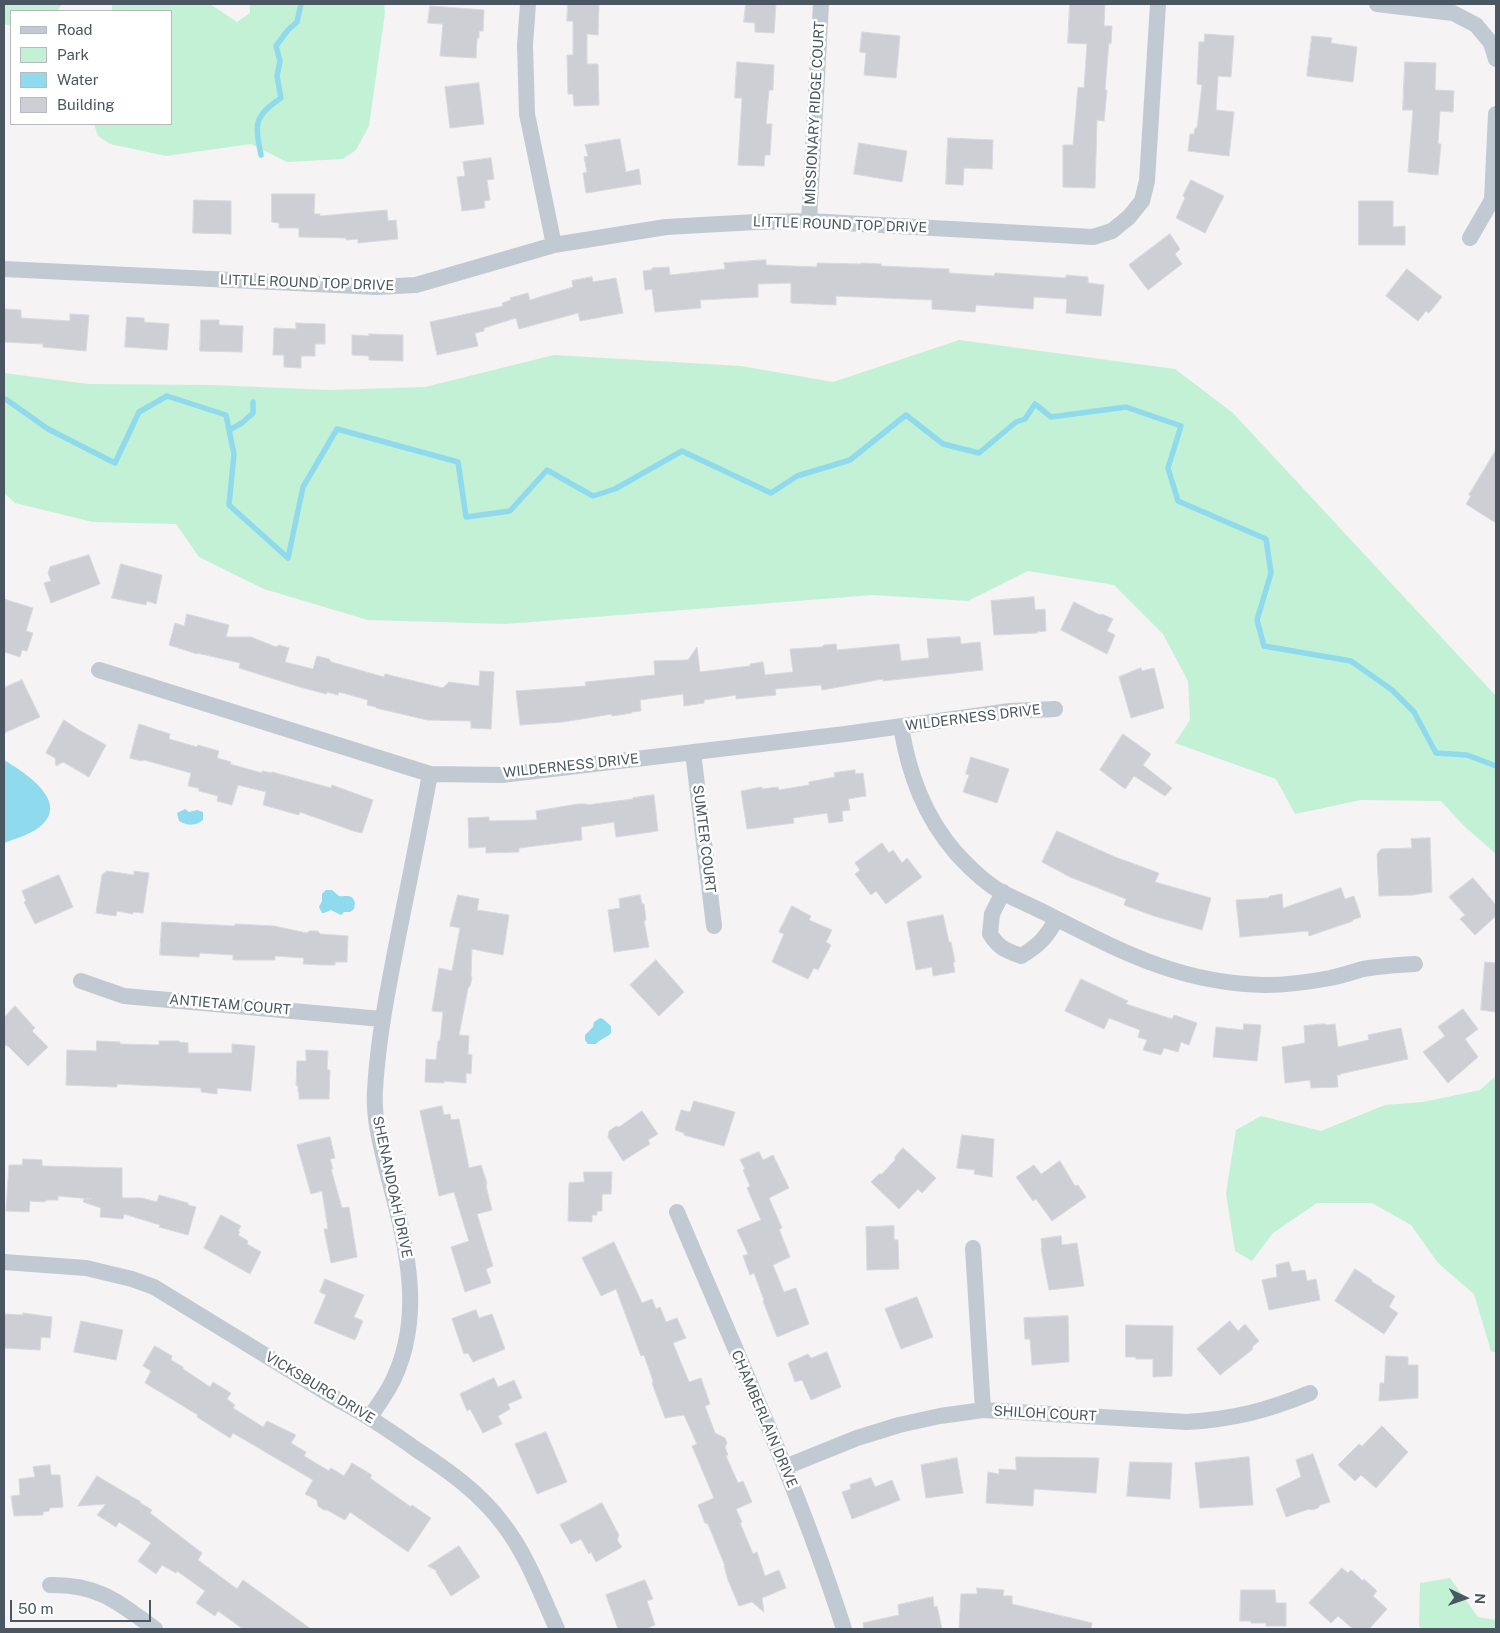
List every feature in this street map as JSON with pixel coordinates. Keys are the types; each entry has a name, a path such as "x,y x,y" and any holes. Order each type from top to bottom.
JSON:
{"street":[{"path":"528,4 525,45 527,114 554,245"},
{"name":"MISSIONARY RIDGE COURT","path":"809,221 821,4"},
{"name":"LITTLE ROUND TOP DRIVE","path":"4,269 377,288 416,285 554,245 666,227 809,221 1092,236 1112,231 1129,217 1142,201 1147,181 1158,4"},
{"path":"1377,4 1454,13 1476,26 1491,43 1496,59"},
{"path":"1470,238 1492,200 1496,114"},
{"name":"WILDERNESS DRIVE","path":"99,670 430,774 502,774 901,727 1010,711 1055,710"},
{"path":"901,727 914,781 925,807 939,831 956,853 976,873 1003,892 1142,960 1203,979 1267,985 1331,978 1388,965 1415,964"},
{"name":"SUMTER COURT","path":"693,752 714,926"},
{"name":"SHENANDOAH DRIVE","path":"370,1417 389,1388 398,1366 409,1321 411,1297 407,1251 380,1144 376,1118 375,1091 382,1018 430,774"},
{"path":"1003,892 992,914 990,934 1004,950 1021,956 1035,948 1048,935 1057,919"},
{"name":"ANTIETAM COURT","path":"81,981 124,996 382,1018"},
{"name":"CHAMBERLAIN DRIVE","path":"677,1212 785,1467 844,1629"},
{"path":"973,1248 983,1410"},
{"name":"VICKSBURG DRIVE","path":"4,1262 86,1268 126,1277 154,1288 340,1401 370,1417 447,1470 487,1504 504,1524 518,1546 557,1629"},
{"name":"SHILOH COURT","path":"785,1467 858,1438 898,1425 940,1416 983,1410 1187,1422 1219,1420 1250,1414 1281,1405 1310,1393"},
{"path":"50,1586 84,1587 101,1592 155,1629"}],"green space":[{"path":"4,4 62,4 58,10 10,10 10,26 4,24"},
{"path":"112,4 210,4 237,22 250,13 250,4 384,4 385,13 369,126 356,150 343,159 287,162 251,144 166,156 110,144 98,136 94,125 172,125 172,10 112,10"},
{"path":"959,340 1175,369 1233,413 1496,696 1496,854 1463,825 1441,801 1361,800 1295,814 1276,779 1175,743 1190,720 1188,681 1163,634 1114,585 1028,571 968,601 873,595 506,624 368,620 264,589 199,557 176,524 93,522 15,503 4,493 4,373 89,384 211,385 329,390 425,387 554,355 741,366 833,382"},
{"path":"1496,1076 1496,1353 1491,1351 1474,1294 1438,1263 1411,1225 1372,1203 1317,1203 1273,1233 1252,1261 1235,1251 1226,1193 1236,1130 1261,1116 1321,1131 1385,1105 1423,1102 1480,1090"},
{"path":"1450,1578 1478,1617 1496,1620 1496,1629 1422,1629 1419,1626 1420,1583"}],"water":[{"path":"4,760 31,778 40,787 50,805 49,815 43,824 25,835 4,843"},
{"path":"185,809 189,812 197,810 203,812 203,820 191,825 179,821 177,813"},
{"path":"326,890 332,890 339,896 352,898 355,903 354,909 341,915 331,910 322,913 319,907 322,901 322,894"},
{"path":"600,1018 611,1026 611,1033 596,1044 588,1044 585,1040 585,1035 593,1027 594,1022"}],"building":[{"path":"568,4 599,4 598,35 587,34 587,64 598,64 599,105 574,106 573,94 568,94 567,55 573,55 573,21 567,21"},
{"path":"746,4 776,4 774,33 755,32 755,23 744,22"},
{"path":"1070,4 1105,4 1104,26 1112,26 1111,44 1109,43 1108,53 1104,121 1097,120 1095,188 1063,187 1063,145 1073,145 1078,87 1084,88 1087,44 1068,43"},
{"path":"430,6 484,10 483,31 479,31 479,38 477,38 476,58 440,56 443,24 428,23"},
{"path":"862,32 900,36 896,78 864,75 866,53 860,52"},
{"path":"1205,34 1234,36 1231,77 1218,76 1216,110 1234,112 1229,156 1188,151 1190,134 1194,134 1195,128 1197,128 1202,85 1197,84 1199,42 1204,42"},
{"path":"1312,36 1332,38 1331,43 1357,47 1353,82 1307,76"},
{"path":"737,62 774,65 773,90 769,90 766,124 772,124 770,155 765,155 764,166 738,165 742,98 735,98"},
{"path":"1405,62 1436,63 1435,90 1454,91 1453,112 1440,111 1438,144 1441,144 1438,175 1408,172 1413,110 1403,110"},
{"path":"479,83 484,124 450,128 445,87"},
{"path":"948,138 993,140 992,169 964,168 963,185 946,184"},
{"path":"620,139 626,172 639,169 641,184 586,193 583,173 587,172 584,157 588,156 585,145"},
{"path":"859,143 907,151 902,182 854,174"},
{"path":"491,158 494,179 487,180 490,200 484,201 485,208 462,211 457,177 465,176 463,162"},
{"path":"1191,180 1224,196 1205,233 1176,218 1185,198 1183,196"},
{"path":"272,194 315,194 314,214 320,214 320,216 387,210 388,221 396,220 398,239 358,243 358,239 299,237 299,228 279,228 279,223 272,222"},
{"path":"194,200 231,201 231,234 193,233"},
{"path":"1359,201 1393,201 1393,227 1405,226 1405,245 1359,245"},
{"path":"1170,234 1180,249 1175,254 1182,264 1148,290 1129,265"},
{"path":"766,260 766,265 817,267 817,263 861,263 881,264 881,266 949,269 949,273 994,276 995,273 1066,278 1066,275 1088,277 1088,283 1104,285 1101,316 1066,313 1067,299 1034,297 1033,309 976,305 975,312 932,309 932,300 836,296 836,305 791,303 791,283 758,284 758,297 700,300 701,308 655,312 652,289 645,290 643,271 652,270 652,268 669,267 670,275 725,269 724,263"},
{"path":"1407,269 1442,297 1429,313 1426,311 1418,321 1386,296"},
{"path":"592,277 593,282 616,278 623,313 580,321 578,313 519,329 516,318 484,328 484,331 475,333 478,346 437,355 430,322 503,306 502,303 511,300 510,298 528,293 530,300 573,287 572,281"},
{"path":"4,309 21,310 21,318 70,321 70,314 89,315 86,351 43,347 43,344 4,342"},
{"path":"127,317 144,318 144,322 169,324 167,350 125,347"},
{"path":"201,320 219,320 219,325 243,326 242,352 200,351"},
{"path":"296,323 325,324 325,344 315,344 315,356 301,356 301,368 284,367 284,355 273,355 274,328 296,329"},
{"path":"369,334 403,335 403,361 369,360 369,356 352,355 352,335 369,336"},
{"path":"1496,450 1496,523 1466,504 1471,496 1469,495"},
{"path":"89,555 100,584 51,603 44,583 51,581 48,573 50,567"},
{"path":"121,564 162,575 156,604 147,601 146,605 112,598"},
{"path":"1034,597 1035,610 1045,609 1046,631 994,635 991,601"},
{"path":"4,599 33,608 26,631 33,633 27,651 22,650 20,657 4,652"},
{"path":"1074,602 1100,615 1102,614 1113,619 1107,631 1115,635 1107,654 1061,630"},
{"path":"187,614 229,625 226,637 251,637 276,647 279,645 289,648 285,662 313,669 317,656 329,659 331,662 384,677 385,674 443,688 449,682 479,686 480,671 494,672 491,729 471,728 471,721 427,720 376,708 367,705 368,700 339,692 338,695 327,692 326,694 300,687 239,668 240,663 197,654 169,645 175,623 184,626"},
{"path":"960,637 961,644 980,642 983,670 883,681 883,679 822,690 821,685 775,689 776,695 736,699 736,695 704,700 704,703 684,706 683,694 640,700 641,711 632,713 612,716 612,714 563,722 520,725 516,691 586,686 585,682 655,675 654,661 688,660 697,647 700,672 750,666 750,664 763,662 765,675 793,672 790,649 836,644 837,650 899,644 901,661 929,658 927,639"},
{"path":"1141,668 1142,671 1154,668 1164,708 1131,718 1119,677"},
{"path":"22,680 40,717 4,733 4,688"},
{"path":"64,720 106,745 89,777 63,762 56,766 55,758 46,753"},
{"path":"139,724 170,734 169,739 219,751 217,758 231,762 230,764 262,773 262,771 272,772 331,788 332,785 373,800 362,833 300,812 299,815 263,805 266,792 238,785 232,805 217,801 218,796 188,786 191,773 130,758"},
{"path":"1123,734 1151,754 1143,765 1172,788 1165,796 1134,776 1125,789 1100,770"},
{"path":"971,757 1009,769 997,803 963,792 969,775 966,774"},
{"path":"855,770 855,774 863,773 866,796 848,799 850,810 842,811 843,821 829,823 827,813 793,818 794,823 747,829 741,791 762,787 762,789 778,787 779,790 809,785 809,782 835,777 834,773"},
{"path":"654,795 658,831 616,837 614,822 581,827 582,840 519,848 519,852 486,853 486,847 469,848 468,818 489,817 489,821 537,820 536,811"},
{"path":"1057,831 1115,857 1159,873 1155,882 1211,898 1202,930 1124,905 1126,899 1070,877 1042,862"},
{"path":"1430,838 1432,892 1413,895 1379,896 1377,854 1381,849 1412,848 1411,839"},
{"path":"882,843 889,853 893,850 902,863 907,858 922,877 886,904 876,891 871,895 855,874 860,870 855,863"},
{"path":"107,871 134,875 134,871 149,873 143,913 133,912 133,914 117,911 116,916 96,913 102,875"},
{"path":"59,875 73,907 35,924 24,902 26,901 22,891"},
{"path":"1473,878 1496,905 1496,916 1475,935 1460,919 1465,915 1449,897"},
{"path":"1341,888 1345,899 1354,896 1361,917 1309,936 1308,931 1240,937 1236,900 1268,898 1282,894 1283,908"},
{"path":"458,895 479,899 477,910 509,915 503,955 472,949 472,978 468,988 459,1035 469,1036 468,1054 472,1055 471,1074 466,1073 466,1083 425,1082 426,1059 436,1060 438,1041 440,1041 443,1012 432,1011 439,968 452,971 460,928 450,926"},
{"path":"640,895 642,904 644,904 646,920 644,921 649,947 614,952 608,910 620,908 619,899"},
{"path":"792,906 811,916 809,920 832,930 826,942 831,945 818,970 814,968 808,979 772,962 784,934 779,932"},
{"path":"943,915 949,942 951,942 955,972 933,976 932,967 916,970 907,922"},
{"path":"162,922 274,926 307,933 309,931 318,931 320,934 348,936 347,962 335,962 335,965 322,965 303,964 304,958 275,956 275,960 233,960 233,955 200,953 199,957 160,955"},
{"path":"656,960 684,992 659,1016 630,985"},
{"path":"1485,962 1496,963 1496,1012 1481,1010"},
{"path":"1081,979 1128,1001 1126,1004 1172,1019 1174,1015 1197,1023 1189,1045 1181,1042 1178,1052 1164,1048 1161,1055 1143,1050 1147,1040 1138,1037 1140,1030 1109,1018 1104,1029 1065,1011"},
{"path":"15,1006 35,1028 32,1031 48,1047 28,1066 8,1046 4,1045 4,1018"},
{"path":"1463,1009 1478,1029 1465,1039 1478,1057 1448,1083 1423,1052 1445,1036 1438,1027"},
{"path":"1244,1024 1261,1025 1257,1061 1213,1057 1216,1027 1243,1030"},
{"path":"1335,1024 1338,1047 1369,1040 1368,1035 1401,1028 1408,1059 1337,1075 1338,1087 1311,1088 1310,1080 1285,1083 1282,1047 1305,1043 1304,1026"},
{"path":"97,1041 120,1042 120,1044 159,1045 159,1041 179,1041 188,1043 188,1053 232,1053 232,1044 255,1046 251,1091 217,1088 217,1094 201,1092 201,1088 117,1084 117,1087 66,1085 67,1050 96,1051"},
{"path":"306,1050 328,1051 327,1070 330,1070 329,1099 299,1099 298,1085 296,1086 297,1061 306,1061"},
{"path":"694,1101 735,1112 724,1146 684,1135 684,1133 675,1130 681,1110 690,1112"},
{"path":"442,1106 444,1115 450,1114 451,1120 459,1119 469,1168 481,1165 487,1183 486,1186 492,1210 477,1214 493,1266 486,1269 491,1283 465,1292 451,1247 469,1241 454,1192 439,1196 420,1111"},
{"path":"642,1111 658,1134 648,1140 650,1144 623,1161 608,1137 609,1131 616,1126 619,1127"},
{"path":"962,1135 994,1139 992,1177 974,1174 975,1170 957,1168"},
{"path":"330,1137 335,1158 330,1159 333,1169 331,1169 342,1208 349,1207 357,1257 331,1263 324,1229 328,1229 322,1191 311,1194 297,1145"},
{"path":"903,1148 936,1178 922,1193 918,1189 899,1209 871,1182 879,1174 882,1174"},
{"path":"759,1152 763,1160 773,1155 789,1188 769,1198 782,1228 779,1229 790,1257 773,1265 784,1292 796,1288 809,1324 777,1337 754,1273 750,1275 743,1256 748,1254 737,1230 761,1220 747,1188 750,1186 740,1160"},
{"path":"23,1159 42,1160 42,1166 122,1168 122,1198 142,1198 157,1202 159,1195 196,1207 188,1235 124,1214 123,1219 100,1217 101,1208 83,1202 84,1199 92,1199 58,1196 58,1200 46,1200 45,1202 30,1201 29,1212 6,1211 9,1165 22,1165"},
{"path":"1060,1161 1075,1186 1078,1185 1086,1197 1052,1221 1036,1199 1033,1201 1016,1177 1034,1165 1041,1174"},
{"path":"584,1172 612,1172 611,1194 602,1194 602,1211 597,1211 597,1215 592,1215 592,1222 568,1221 569,1183 584,1182"},
{"path":"221,1215 241,1226 238,1235 248,1241 247,1244 261,1252 250,1274 204,1248"},
{"path":"894,1226 894,1240 898,1240 899,1269 867,1270 866,1227"},
{"path":"1061,1236 1062,1245 1077,1243 1084,1286 1049,1290 1041,1239"},
{"path":"614,1242 642,1303 652,1299 656,1309 660,1307 666,1322 677,1318 686,1338 673,1343 689,1382 701,1378 710,1404 705,1406 715,1433 725,1438 727,1443 725,1447 728,1455 726,1456 738,1483 743,1481 752,1502 736,1509 742,1522 740,1523 753,1554 757,1552 765,1576 779,1570 786,1588 762,1598 764,1612 752,1602 739,1606 708,1524 705,1523 698,1505 714,1498 692,1446 697,1444 684,1415 665,1418 644,1355 641,1356 616,1289 601,1296 582,1258"},
{"path":"1289,1262 1292,1272 1305,1270 1307,1281 1316,1279 1320,1300 1269,1310 1262,1280 1277,1277 1276,1265"},
{"path":"1355,1269 1395,1296 1389,1307 1398,1313 1384,1334 1335,1301"},
{"path":"325,1279 364,1295 354,1317 363,1321 355,1340 314,1323 326,1295 320,1292"},
{"path":"917,1297 933,1337 901,1349 885,1309"},
{"path":"476,1310 479,1318 492,1314 505,1349 473,1362 468,1353 464,1354 452,1319"},
{"path":"23,1313 52,1317 50,1338 41,1337 40,1350 4,1348 4,1314 23,1315"},
{"path":"1068,1316 1069,1362 1032,1365 1030,1339 1025,1339 1024,1318"},
{"path":"81,1321 123,1330 116,1360 74,1352"},
{"path":"1230,1321 1238,1331 1245,1324 1259,1341 1252,1347 1253,1349 1220,1375 1197,1349"},
{"path":"1126,1325 1173,1326 1172,1376 1153,1377 1153,1359 1126,1357"},
{"path":"155,1346 172,1356 171,1360 210,1387 213,1382 231,1393 227,1399 235,1405 233,1408 263,1427 267,1421 296,1435 291,1443 306,1452 304,1456 329,1471 331,1468 344,1476 352,1463 372,1475 370,1478 411,1507 412,1505 431,1518 408,1552 350,1512 345,1520 324,1510 318,1506 317,1500 305,1494 313,1480 233,1433 230,1438 197,1417 198,1415 145,1383 151,1371 143,1366"},
{"path":"827,1352 841,1387 811,1400 802,1380 795,1382 788,1363 808,1354 811,1358"},
{"path":"1386,1356 1408,1357 1408,1365 1418,1365 1418,1398 1379,1401 1380,1383 1384,1383"},
{"path":"494,1378 498,1387 514,1380 522,1398 508,1404 510,1409 498,1416 502,1424 483,1433 470,1409 467,1411 460,1394"},
{"path":"1382,1426 1408,1452 1376,1488 1361,1475 1355,1481 1338,1465 1359,1444 1362,1446"},
{"path":"546,1432 567,1482 537,1494 515,1444"},
{"path":"1313,1454 1330,1502 1320,1505 1318,1508 1286,1517 1276,1489 1301,1477 1296,1460"},
{"path":"1016,1457 1099,1458 1096,1493 1034,1489 1033,1506 986,1503 988,1472 999,1474 999,1469 1016,1470"},
{"path":"1249,1457 1253,1505 1200,1508 1195,1463"},
{"path":"957,1458 963,1493 926,1498 921,1465"},
{"path":"1130,1462 1172,1463 1170,1499 1127,1496"},
{"path":"50,1465 51,1475 60,1475 63,1507 50,1508 49,1511 43,1512 43,1515 14,1516 11,1496 20,1495 19,1479 35,1477 33,1467"},
{"path":"97,1476 152,1510 150,1513 202,1553 198,1560 237,1589 243,1580 311,1629 243,1629 218,1611 215,1616 196,1603 205,1591 177,1571 176,1573 162,1565 156,1574 138,1561 151,1543 119,1522 116,1527 97,1515 106,1504 78,1506"},
{"path":"871,1478 875,1487 892,1480 900,1500 852,1519 842,1492 851,1489 850,1485"},
{"path":"602,1503 619,1535 617,1540 622,1547 596,1562 581,1539 571,1544 560,1525"},
{"path":"459,1546 480,1577 451,1596 437,1571 428,1566"},
{"path":"1342,1568 1348,1573 1351,1570 1363,1581 1364,1579 1377,1591 1373,1596 1387,1609 1369,1629 1353,1629 1338,1616 1331,1623 1309,1603"},
{"path":"645,1580 653,1599 647,1601 655,1625 645,1629 618,1629 606,1595"},
{"path":"977,1588 1004,1590 1003,1596 1012,1596 1012,1604 1092,1623 1091,1629 959,1629 961,1594 977,1594"},
{"path":"1241,1590 1275,1590 1276,1603 1286,1603 1286,1626 1266,1626 1266,1623 1240,1621"},
{"path":"933,1597 934,1607 937,1606 942,1629 864,1629 863,1623 899,1615 898,1605"}],"waterway":[{"path":"261,155 257,128 258,122 265,111 281,98 277,76 280,61 276,46 288,30 297,22 301,4"},
{"path":"4,399 48,429 115,463 139,412 167,396 226,415 234,454 229,505 288,558 303,487 337,429 458,462 466,517 510,511 547,470 593,496 615,489 682,451 771,493 797,476 850,460 906,415 943,444 979,453 1016,422 1025,419 1035,404 1051,417 1126,407 1181,426 1168,468 1178,501 1266,539 1271,573 1257,620 1264,646 1351,661 1392,690 1414,712 1436,753 1467,755 1496,766"},
{"path":"229,430 242,423 253,413 253,402"}]}
